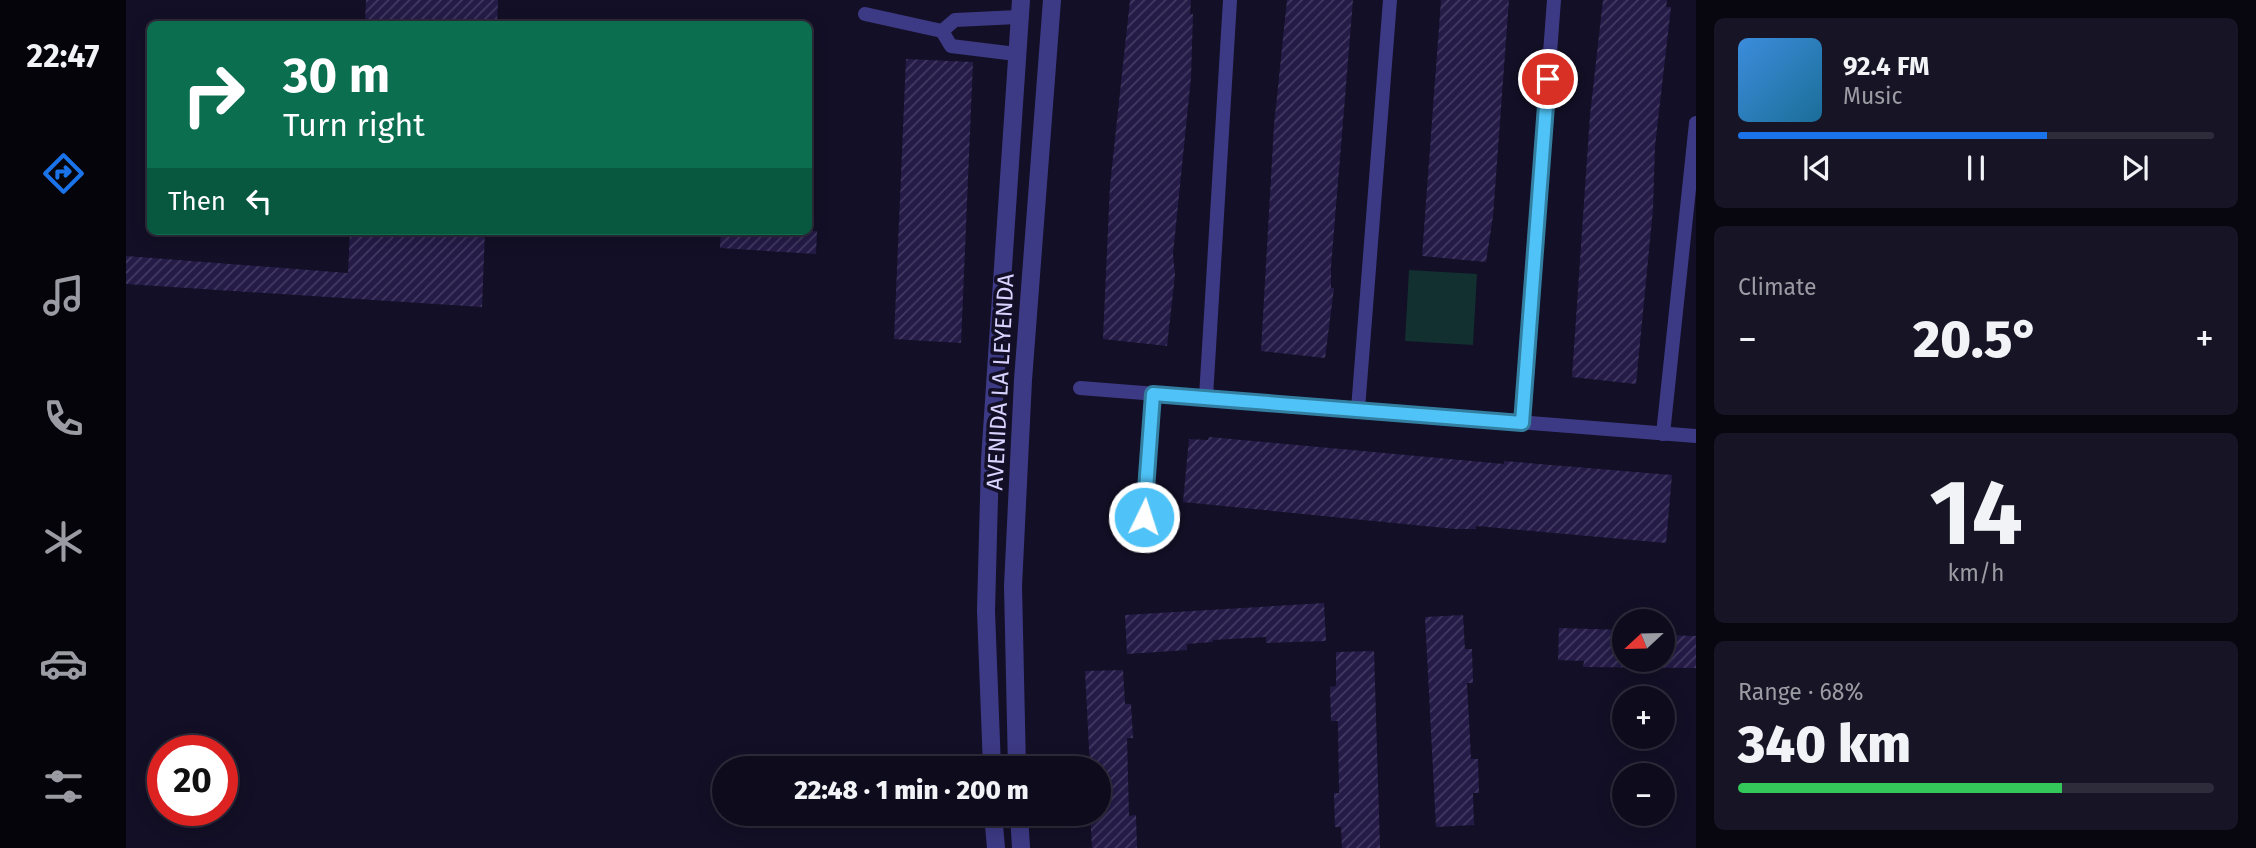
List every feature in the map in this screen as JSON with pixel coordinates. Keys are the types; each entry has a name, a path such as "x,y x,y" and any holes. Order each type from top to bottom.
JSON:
{"street":[{"name":"AVENIDA LA LEYENDA","path":"1017,756 1014,572 1023,380 1052,0"},
{"name":"AVENIDA LA LEYENDA","path":"992,756 986,611 990,460 1020,8"},
{"path":"994,826 996,848"},
{"path":"1020,826 1021,848"}],"lane":[{"path":"1206,397 1230,0"},
{"path":"1358,409 1390,0"},
{"path":"1522,423 1555,0"},
{"path":"942,31 955,20 1020,8"},
{"path":"865,14 942,31 950,46 1016,54"},
{"path":"1663,434 1696,123"},
{"path":"1080,388 1696,436"},
{"path":"1144,517 1153,394"}],"green space":[{"path":"1409,270 1477,274 1473,345 1405,341"}],"building":[{"path":"366,0 498,0 497,21 365,21"},
{"path":"1130,0 1191,0 1190,14 1193,14 1191,77 1173,254 1175,275 1167,346 1103,339 1110,185"},
{"path":"1287,0 1353,0 1331,267 1331,288 1334,288 1325,358 1261,351 1274,125"},
{"path":"1441,0 1509,0 1493,216 1486,262 1422,256"},
{"path":"1603,0 1667,0 1666,7 1671,7 1655,146 1653,209 1636,384 1572,377 1590,115"},
{"path":"906,59 973,62 961,343 894,339"},
{"path":"812,231 817,231 816,254 720,248 721,235 812,235"},
{"path":"350,235 485,235 482,307 126,284 126,256 348,273"},
{"path":"1209,437 1504,464 1504,461 1672,475 1666,543 1476,526 1476,529 1455,529 1183,502 1189,439 1208,440"},
{"path":"1324,603 1326,641 1266,643 1266,637 1213,640 1187,644 1187,650 1127,654 1125,615"},
{"path":"1463,615 1465,649 1472,649 1473,683 1467,683 1471,759 1478,759 1479,793 1473,793 1474,825 1436,827 1425,617"},
{"path":"1559,628 1612,630 1612,667 1583,667 1584,661 1558,660"},
{"path":"1675,635 1696,636 1696,668 1675,668"},
{"path":"1374,651 1380,848 1342,848 1341,827 1335,827 1334,793 1339,793 1338,721 1331,721 1330,687 1336,686 1336,652"},
{"path":"1123,670 1125,704 1131,704 1133,738 1127,738 1129,816 1136,815 1137,848 1092,848 1091,826 1111,826 1111,756 1089,756 1085,671"}],"route":[{"path":"1144,517 1153,394 1522,423 1548,79"}]}
